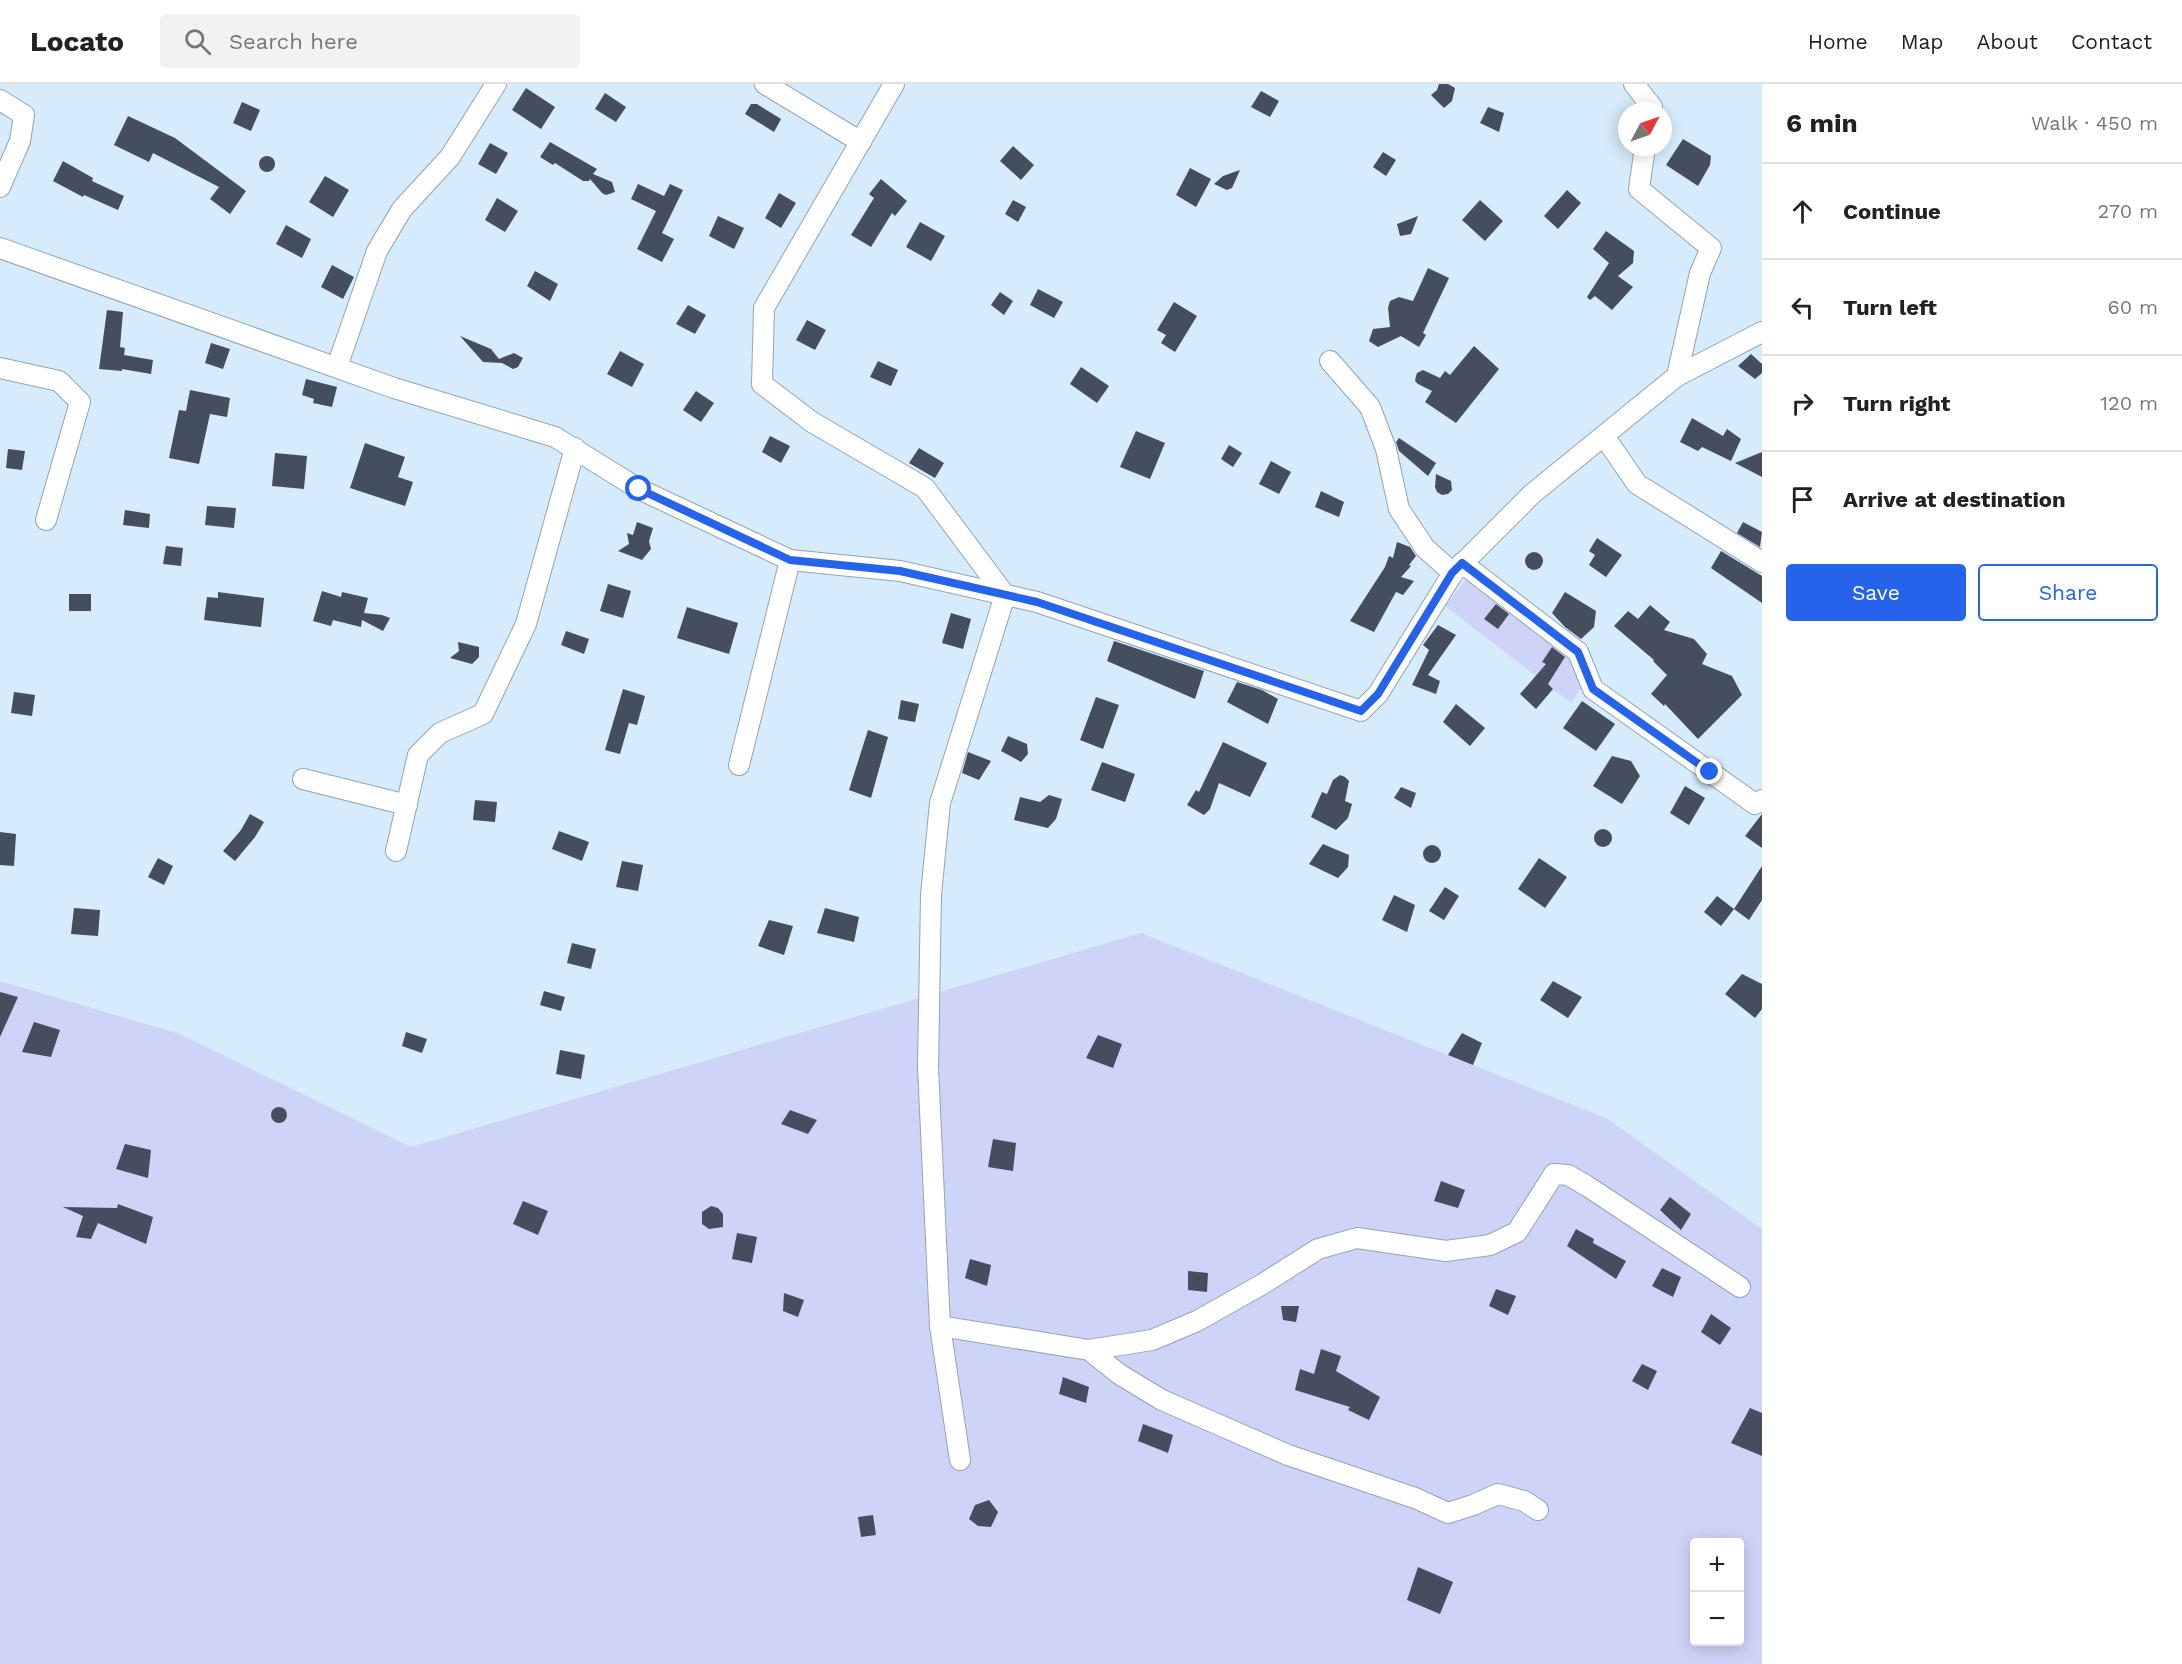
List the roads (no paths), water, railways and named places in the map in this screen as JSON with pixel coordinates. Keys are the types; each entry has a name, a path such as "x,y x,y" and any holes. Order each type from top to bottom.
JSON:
{"street":[{"path":"337,367 377,251 402,209 450,157 496,84"},
{"path":"765,84 861,142"},
{"path":"894,84 764,308 762,384 812,422 925,488 1005,595"},
{"path":"1634,84 1648,102"},
{"path":"0,100 24,115 20,141 0,187"},
{"path":"1644,156 1639,189 1711,248 1700,273 1677,376"},
{"path":"0,248 394,388 555,437 639,489 790,560 900,571 1037,602 1361,711 1378,694 1457,568 1532,495 1677,376 1762,332"},
{"path":"1330,361 1370,407 1386,448 1399,509 1425,548 1578,652 1593,689 1755,804 1762,800"},
{"path":"0,368 59,381 80,402 46,520"},
{"path":"1604,436 1638,484 1762,562"},
{"path":"396,851 418,755 440,734 483,714 526,624 575,448"},
{"path":"739,765 790,560"},
{"path":"960,1460 940,1326 928,1067 931,896 940,803 1005,595"},
{"path":"303,779 407,805"},
{"path":"940,1326 1089,1350 1152,1340 1188,1325 1261,1285 1317,1249 1357,1238 1446,1251 1490,1245 1517,1232 1554,1174 1568,1175 1587,1186 1740,1287"},
{"path":"1089,1350 1119,1374 1162,1400 1288,1455 1415,1498 1448,1513 1497,1494 1524,1501 1538,1510"}]}
